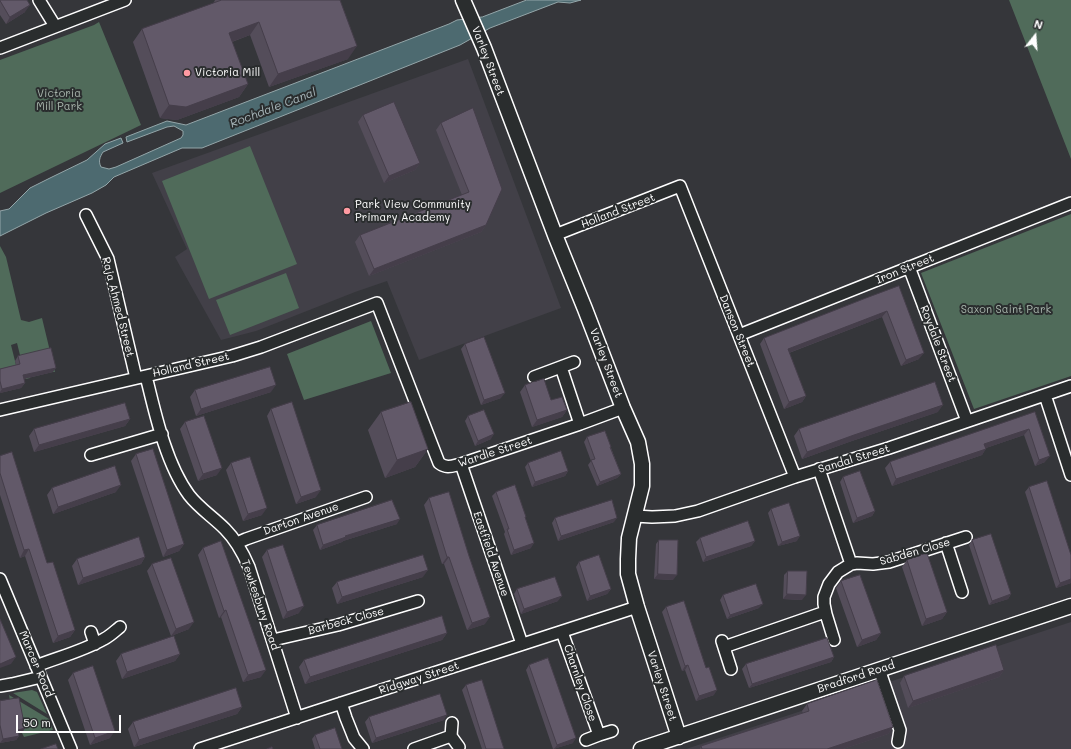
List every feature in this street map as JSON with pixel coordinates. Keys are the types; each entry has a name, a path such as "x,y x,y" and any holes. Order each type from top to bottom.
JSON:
{"street":[{"path":"39,0 56,26"},
{"path":"0,48 124,0"},
{"name":"Varley Street","path":"466,5 623,408 638,442 642,464 642,486 629,538 628,574 678,737"},
{"name":"Holland Street","path":"555,235 680,186"},
{"name":"Danson Street","path":"680,186 795,477"},
{"name":"Iron Street","path":"739,335 1071,203"},
{"name":"Raja Ahmed Street","path":"86,216 108,259 141,377"},
{"name":"Roydale Street","path":"909,267 968,422"},
{"name":"Holland Street","path":"0,410 232,356 261,347 377,303"},
{"name":"Wardle Street","path":"377,303 439,463 444,466 448,467 461,464 623,408"},
{"path":"534,377 574,362"},
{"path":"560,367 580,424"},
{"name":"Tewkesbury Road","path":"141,377 171,462 184,487 191,497 224,528 237,543 249,567 297,718"},
{"name":"Sandal Street","path":"635,516 675,516 698,512 795,477 968,422 1071,386"},
{"path":"1045,396 1071,475"},
{"path":"91,455 162,434"},
{"name":"Eastfield Avenue","path":"461,464 522,644"},
{"path":"820,469 852,564 838,572 829,584 824,597 825,612 834,640"},
{"name":"Darton Avenue","path":"237,543 366,497"},
{"name":"Sabden Close","path":"852,564 889,562 966,536"},
{"path":"946,543 962,592"},
{"name":"Marcer Road","path":"0,578 71,749"},
{"name":"Barbeck Close","path":"273,640 338,625 418,601"},
{"name":"Bradford Road","path":"641,749 1071,606"},
{"name":"Ridgway Street","path":"200,749 637,607"},
{"path":"732,669 723,644 825,612"},
{"path":"36,666 95,644 106,638 120,627"},
{"path":"91,632 95,644"},
{"name":"Charnley Close","path":"562,632 598,735"},
{"path":"879,669 900,730 898,742"},
{"path":"0,686 41,677"},
{"path":"341,703 354,738 363,749"},
{"path":"452,723 451,736 459,747"},
{"name":"Charnley Close","path":"586,740 612,731"},
{"path":"414,749 451,736"}],"shaded area":[{"name":"Park View Community Primary Academy","path":"468,59 561,308 419,360 387,281 256,331 221,340 175,257 187,249 152,173"},
{"path":"1071,622 1071,749 686,749"}],"green space":[{"path":"1009,0 1071,0 1071,159"},
{"name":"Victoria Mill Park","path":"99,22 141,125 0,193 0,60"},
{"path":"250,146 297,264 209,299 162,181"},
{"name":"Saxon Saint Park","path":"1071,214 1071,376 974,409 921,273"},
{"path":"0,246 6,257 21,320 29,322 42,318 55,372 25,359 30,378 26,379 17,343 11,345 17,369 0,373"},
{"path":"286,273 299,308 230,335 216,300"},
{"path":"371,321 391,373 304,400 287,354"},
{"path":"32,690 37,692 47,714 13,693"},
{"path":"9,695 49,719 53,730 24,737 22,733 0,733 14,722"}],"water":[{"name":"Rochdale Canal","path":"527,0 581,0 570,3 558,2 490,28 460,45 202,148 182,148 114,177 106,185 92,193 46,213 0,236 0,211 9,209 30,188 87,160 105,144 121,138 123,143 103,152 100,159 101,167 109,169 116,167 181,138 183,131 174,126 167,127 127,142 126,137 167,121 186,125 457,20 482,17"}],"building":[{"path":"0,0 27,0 30,5 10,17"},
{"name":"Victoria Mill","path":"222,0 340,0 357,46 278,74 259,22 229,33 248,84 186,107 169,105 142,29"},
{"path":"394,102 420,163 389,176 363,115"},
{"path":"473,108 502,189 486,225 374,269 360,235 469,192 441,123"},
{"path":"899,286 924,353 906,360 887,311 788,349 806,396 789,402 764,338"},
{"path":"484,337 505,393 484,400 465,344"},
{"path":"51,348 56,368 23,375 25,383 2,389 0,369 20,364 18,356"},
{"path":"270,367 276,385 201,409 195,390"},
{"path":"544,379 551,400 562,397 567,410 537,420 525,385"},
{"path":"935,382 943,405 807,452 799,429"},
{"path":"292,402 321,490 301,497 271,409"},
{"path":"411,402 428,449 397,460 381,412"},
{"path":"125,403 130,419 39,445 34,429"},
{"path":"484,410 494,434 478,441 468,416"},
{"path":"1035,412 1050,456 1039,460 1029,429 984,444 986,449 896,479 890,462"},
{"path":"204,416 222,468 203,474 185,422"},
{"path":"605,431 621,474 600,482 591,460 595,459 587,437"},
{"path":"153,449 184,544 167,550 136,454"},
{"path":"561,451 568,471 535,482 528,463"},
{"path":"12,452 47,563 53,562 75,630 58,636 29,549 24,550 0,473 0,456"},
{"path":"250,457 267,508 248,514 231,463"},
{"path":"115,466 121,485 58,507 52,488"},
{"path":"860,471 875,511 857,518 843,477"},
{"path":"1047,481 1071,555 1071,579 1060,583 1029,487"},
{"path":"515,485 534,543 514,550 507,529 509,529 496,492"},
{"path":"449,492 490,617 472,623 449,557 447,557 429,498"},
{"path":"392,500 400,519 345,536 346,537 323,545 317,525"},
{"path":"612,500 617,518 561,536 555,518"},
{"path":"789,503 800,536 782,542 771,509"},
{"path":"748,521 755,541 706,557 700,538"},
{"path":"991,534 1011,594 992,601 972,540"},
{"path":"139,537 145,557 83,578 77,559"},
{"path":"659,540 678,540 677,575 658,574"},
{"path":"221,541 266,670 248,675 226,610 224,611 203,548"},
{"path":"283,545 304,606 287,612 267,550"},
{"path":"927,553 947,612 926,619 907,560"},
{"path":"423,555 428,570 342,597 337,582"},
{"path":"599,555 611,589 590,596 579,562"},
{"path":"171,558 194,622 176,629 152,564"},
{"path":"788,571 807,571 806,595 787,594"},
{"path":"860,575 881,633 862,640 841,581"},
{"path":"555,577 562,596 524,609 517,589"},
{"path":"756,584 763,604 730,615 723,595"},
{"path":"684,601 706,668 709,667 717,690 699,696 688,665 685,666 666,607"},
{"path":"442,616 447,633 310,677 304,660"},
{"path":"0,619 16,657 0,664"},
{"path":"174,636 180,654 127,672 121,654"},
{"path":"827,638 834,657 752,684 746,664"},
{"path":"996,645 1004,670 913,701 904,676"},
{"path":"548,658 576,738 557,745 529,665"},
{"path":"93,666 115,731 95,738 73,673"},
{"path":"482,680 504,749 486,749 466,685"},
{"path":"877,680 893,727 827,749 702,749 701,746 809,711 807,704"},
{"path":"236,688 242,707 139,740 133,722"},
{"path":"440,694 447,715 376,738 369,717"},
{"path":"19,698 25,728 18,730 19,736 3,739 0,725 0,701"},
{"path":"335,728 342,749 320,749 315,735"},
{"path":"56,744 58,749 41,749"}],"place":[{"name":"Victoria Mill","path":"187,73"},
{"name":"Park View Community Primary Academy","path":"347,211"}]}
